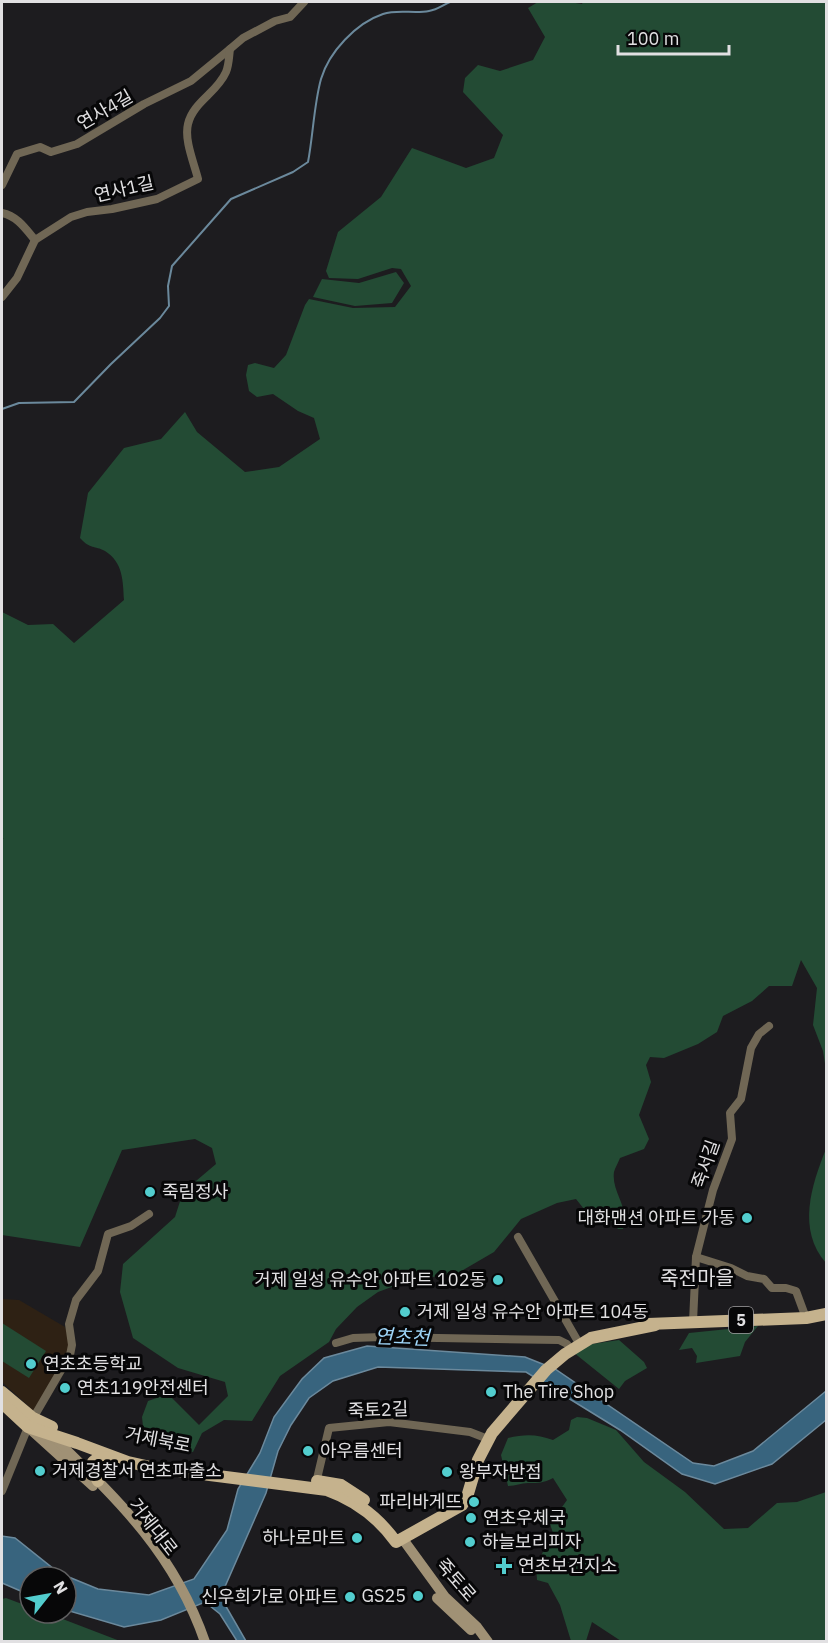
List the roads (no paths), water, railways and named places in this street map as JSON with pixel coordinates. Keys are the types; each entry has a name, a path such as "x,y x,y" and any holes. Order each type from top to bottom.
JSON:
{"main road":[{"name":"5","path":"573,1344 589,1332 638,1324 806,1318 826,1314"},
{"path":"397,1538 462,1505 467,1497 486,1439 530,1386 573,1344"},
{"name":"거제대로","path":"2,1392 7,1402 120,1512 170,1573"},
{"name":"거제북로","path":"30,1422 48,1432 115,1458 155,1468 232,1474"},
{"name":"거제북로","path":"30,1422 127,1455 283,1481 335,1483 348,1489 379,1512 397,1538"},
{"name":"거제대로","path":"48,1432 142,1527 170,1573 205,1641"},
{"path":"98,1481 92,1469 94,1460 102,1457 115,1458"},
{"name":"죽토로","path":"397,1538 445,1597 477,1627 482,1640"},
{"name":"거제대로","path":"192,1619 198,1641"}],"street":[{"path":"230,49 243,38 275,21 290,17 304,2"},
{"name":"연사4길","path":"2,185 17,154 40,147 51,152 77,144 144,104 190,81 230,49"},
{"name":"연사1길","path":"35,240 70,217 157,199 198,179 189,142 188,126 194,108 215,90 227,71 230,49"},
{"path":"2,213 9,214 18,220 35,240 17,278 2,297"},
{"name":"죽서길","path":"693,1322 696,1257 713,1190 732,1139 730,1113 741,1099 751,1048 759,1034 769,1026"},
{"path":"2,1491 30,1422 70,1355 72,1346 69,1324 76,1300 98,1271 108,1234 131,1226 149,1214"},
{"path":"519,1236 573,1344"},
{"path":"696,1257 731,1268 747,1276 764,1279 772,1288 796,1291 806,1318"},
{"path":"336,1343 353,1338 381,1337 559,1340 573,1344"},
{"name":"죽토2길","path":"316,1484 329,1428 389,1422 470,1432 486,1439"}],"water":[{"path":"367,1346 525,1357 555,1369 693,1463 714,1466 753,1451 826,1391 826,1420 772,1464 715,1484 682,1474 620,1430 526,1372 378,1367 333,1381 309,1398 291,1425 278,1451 266,1493 224,1589 224,1603 246,1641 237,1641 220,1614 205,1602 161,1620 124,1627 78,1614 78,1581 98,1589 149,1595 194,1579 227,1530 238,1489 260,1453 274,1417 302,1379 324,1358"},
{"path":"2,1536 15,1538 49,1565 18,1565 18,1590 2,1583"}],"waterway":[{"path":"2,409 19,403 74,402 160,318 169,306 168,286 172,266 231,199 293,172 308,162 321,79 330,59 345,40 363,24 383,14 429,11 450,2"}],"place":[{"name":"죽림정사","path":"150,1192"},
{"name":"대화맨션 아파트 가동","path":"747,1218"},
{"name":"거제 일성 유수안 아파트 102동","path":"498,1280"},
{"name":"거제 일성 유수안 아파트 104동","path":"405,1312"},
{"name":"연초초등학교","path":"31,1364"},
{"name":"연초119안전센터","path":"65,1388"},
{"name":"The Tire Shop","path":"491,1392"},
{"name":"아우름센터","path":"308,1451"},
{"name":"거제경찰서 연초파출소","path":"40,1471"},
{"name":"왕부자반점","path":"447,1472"},
{"name":"파리바게뜨","path":"474,1502"},
{"name":"연초우체국","path":"471,1518"},
{"name":"하나로마트","path":"357,1538"},
{"name":"하늘보리피자","path":"470,1542"},
{"name":"연초보건지소","path":"504,1566"},
{"name":"GS25","path":"418,1596"},
{"name":"신우희가로 아파트","path":"350,1597"}],"district":[{"name":"죽전마을","path":"697,1278"}],"water label":[{"name":"연초천","path":"402,1337"}]}
